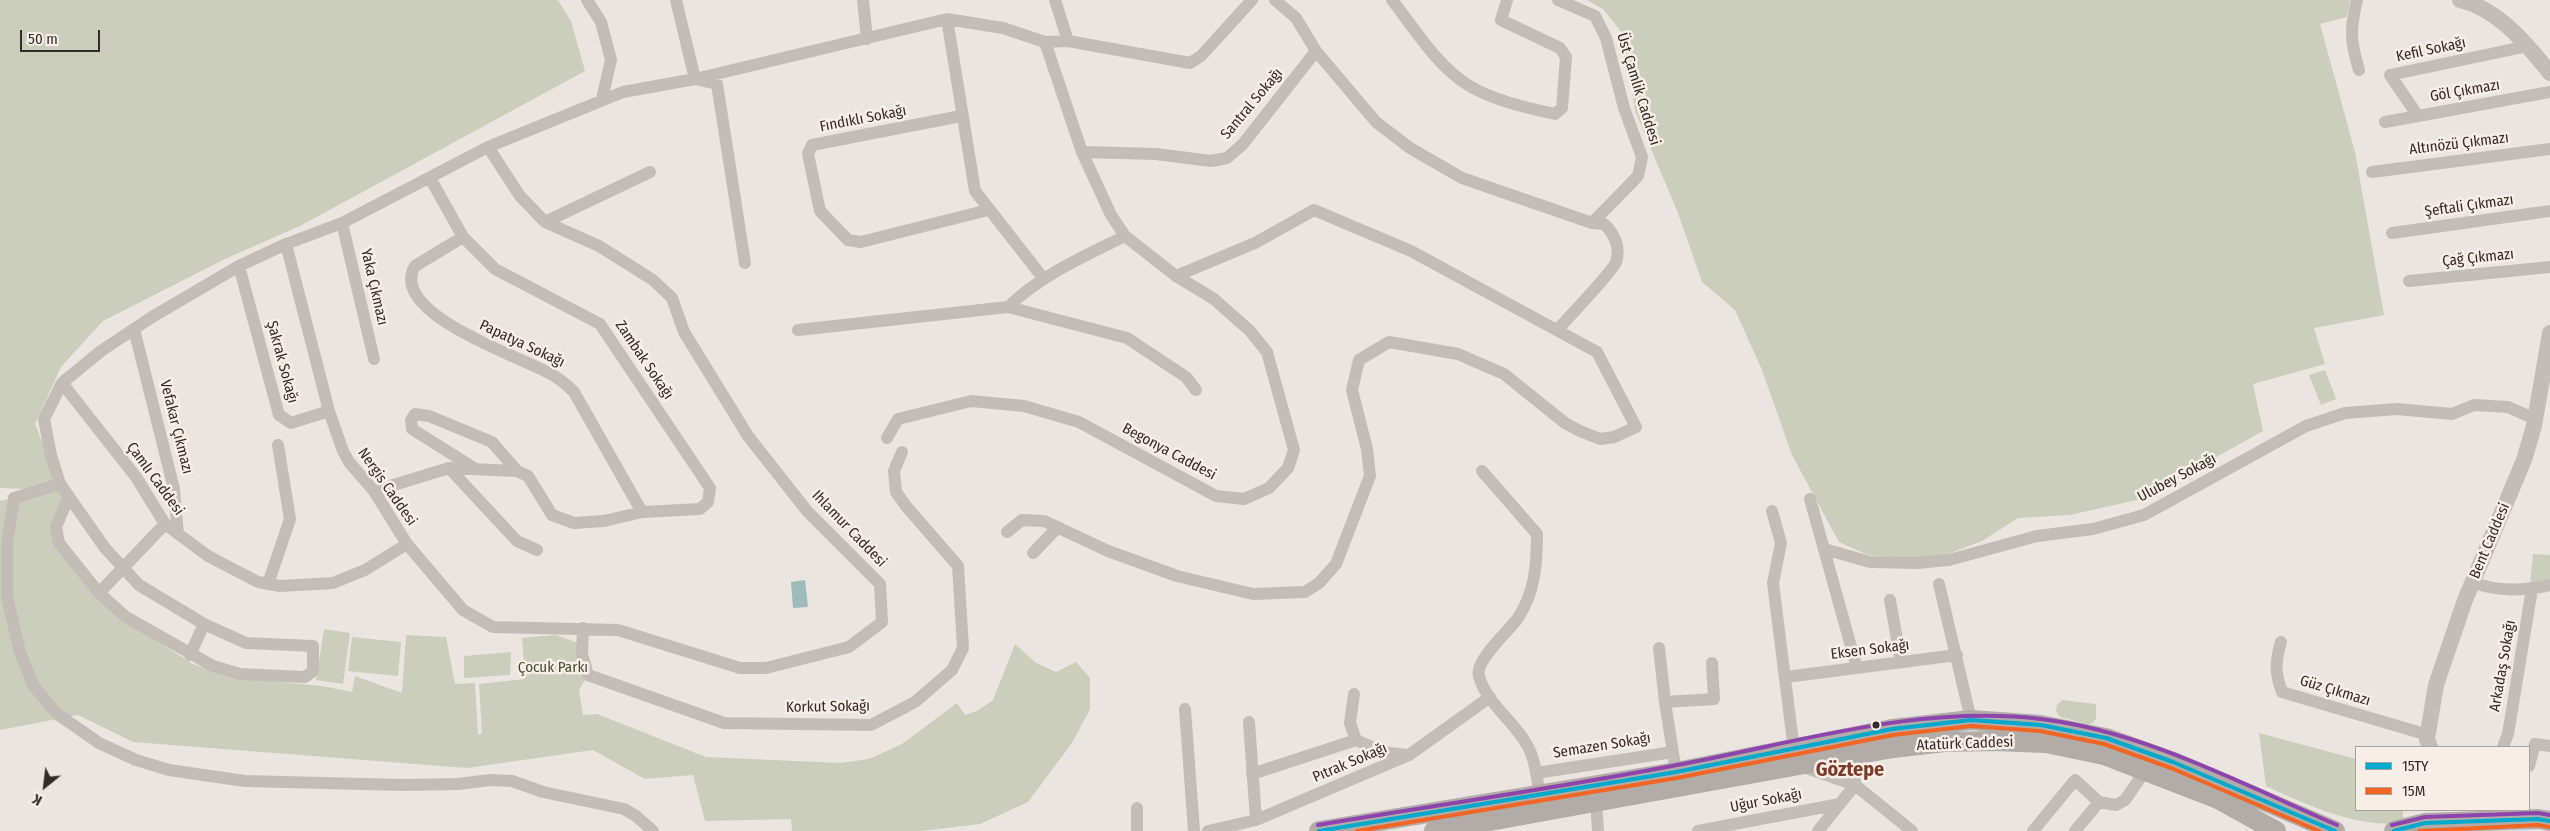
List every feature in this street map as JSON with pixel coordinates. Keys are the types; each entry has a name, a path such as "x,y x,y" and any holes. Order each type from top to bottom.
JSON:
{"main road":[{"name":"Atatürk Caddesi","path":"1319,831 1542,803 1596,802 1797,758 1892,730 1971,720 2041,725 2106,738 2173,762 2335,831"},
{"name":"Atatürk Caddesi","path":"1434,831 1542,803 1676,772 1797,758 1854,756 1945,742 2046,743 2104,755 2218,799 2276,831"},
{"path":"2394,831 2425,823 2504,815 2544,820"}],"street":[{"path":"586,0 601,22 611,60 602,99"},
{"path":"676,0 695,79"},
{"path":"863,0 867,39"},
{"path":"1055,0 1068,41"},
{"path":"69,496 56,527 59,543 99,593 126,617 190,655 213,666 240,674 305,677 313,671 313,646 246,643 204,624 139,585 105,548 69,496 60,484 51,455 44,419 62,383 101,351 239,266 286,244 342,223 488,147 623,92 695,79 948,18 1003,28 1045,42 1068,41 1190,63 1201,56 1252,0"},
{"path":"1275,0 1296,18 1316,51 1376,122 1410,148 1462,178 1592,223 1604,224 1612,231 1617,244 1616,263 1558,329"},
{"path":"1392,0 1440,62 1468,86 1519,106 1555,114 1562,108 1566,57 1560,48 1501,20 1507,0"},
{"name":"Üst Çamlik Caddesi","path":"1558,0 1595,16 1606,38 1624,108 1642,157 1638,176 1592,223"},
{"path":"2357,0 2351,27 2352,45 2359,70"},
{"path":"2460,0 2475,3 2522,39 2550,73"},
{"path":"948,18 961,116 975,192 1043,278"},
{"name":"Begonya Caddesi","path":"887,438 898,419 971,401 1024,406 1079,422 1216,496 1244,498 1269,488 1288,468 1294,450 1267,352 1250,330 1214,299 1176,276 1124,236 1111,215 1082,152 1045,42"},
{"name":"Kefil Sokağı","path":"2418,116 2390,75 2528,46"},
{"name":"Santral Sokağı","path":"1082,152 1156,154 1211,160 1227,158 1243,144 1316,51"},
{"path":"695,79 716,84 745,263"},
{"path":"605,85 623,92"},
{"name":"Göl Çıkmazı","path":"2385,122 2550,92"},
{"name":"Fındıklı Sokağı","path":"961,116 812,145 808,154 820,210 848,240 861,242 988,210"},
{"path":"488,147 520,196 545,222 650,172"},
{"name":"Altınözü Çıkmazı","path":"2372,172 2550,150"},
{"name":"Zambak Sokağı","path":"430,178 463,237 495,269 600,324 710,488 708,502 700,509 642,512 604,521 574,523 552,515 528,476 517,471 492,442 429,416 415,414 411,420 412,429 476,469"},
{"path":"1007,532 1022,520 1044,521 1108,551 1177,576 1253,594 1305,592 1319,583 1336,564 1370,476 1366,449 1352,390 1359,360 1389,342 1458,354 1504,374 1565,423 1600,439 1614,437 1636,427 1597,352 1558,329 1411,251 1314,210 1255,243 1176,276"},
{"name":"Şeftali Çıkmazı","path":"2392,233 2550,211"},
{"name":"Ihlamur Caddesi","path":"545,222 599,246 653,280 672,298 684,332 748,436 807,511 880,584 882,622 849,647 766,668 740,668 618,630 583,628"},
{"name":"Yaka Çıkmazı","path":"342,223 374,359"},
{"path":"1008,308 1027,289 1043,278 1124,236"},
{"name":"Papatya Sokağı","path":"463,237 415,266 410,274 413,289 424,304 461,333 563,380 574,392 642,512"},
{"name":"Nergis Caddesi","path":"286,244 329,411 349,462 374,491 407,544 463,610 494,627 583,628"},
{"name":"Şakrak Sokağı","path":"239,266 279,415 291,423 329,411"},
{"name":"Çağ Çıkmazı","path":"2409,281 2550,267"},
{"path":"798,330 1008,308 1127,338 1186,377 1196,390"},
{"name":"Vefakar Çıkmazı","path":"134,329 174,489 178,534"},
{"name":"Bent Caddesi","path":"2429,741 2436,686 2472,582 2524,460 2535,419 2550,333"},
{"name":"Çamlı Caddesi","path":"62,383 136,477 165,524 208,556 258,582 280,586 333,583 365,570 407,544"},
{"name":"Ulubey Sokağı","path":"1824,549 1870,562 1917,563 1949,560 2037,536 2093,529 2144,515 2306,426 2345,413 2397,409 2452,414 2474,405 2508,408 2535,419"},
{"path":"268,584 290,519 278,445"},
{"name":"Korkut Sokağı","path":"583,628 582,654 588,675 724,723 871,725 892,715 915,702 952,670 963,648 958,566 896,492 894,471 902,452"},
{"path":"374,491 449,468 517,471"},
{"path":"449,468 517,542 536,550"},
{"path":"1482,471 1537,534 1536,569 1530,593 1518,617 1480,663 1478,675 1490,697 1528,745 1542,803"},
{"path":"60,484 14,498 7,544 7,596 20,652 33,684 56,713 99,743 136,760 169,770 244,781 403,785 458,784 490,780 512,781 543,792 624,809 636,816 653,831"},
{"path":"1810,499 1857,668"},
{"path":"1772,511 1781,543 1773,583 1797,758 1855,785 1912,831"},
{"path":"99,593 165,524"},
{"path":"1033,553 1058,527"},
{"path":"2472,582 2492,590 2532,589 2550,585"},
{"path":"1939,584 1971,720"},
{"name":"Arkadaş Sokağı","path":"2503,746 2508,734 2532,589"},
{"path":"1890,600 1900,662"},
{"path":"190,655 204,624"},
{"name":"Güz Çıkmazı","path":"2281,642 2276,660 2276,676 2282,692 2429,741"},
{"path":"1658,648 1676,772"},
{"name":"Eksen Sokağı","path":"1786,677 1957,655"},
{"path":"1665,702 1714,699 1712,663"},
{"path":"1354,694 1350,723 1356,740 1382,752 1409,755"},
{"name":"Pıtrak Sokağı","path":"1208,831 1256,820 1409,755 1490,697"},
{"path":"1184,710 1194,831"},
{"path":"1249,722 1256,820"},
{"name":"Pıtrak Sokağı","path":"1252,774 1356,740"},
{"path":"2530,763 2536,744 2550,746"},
{"name":"Semazen Sokağı","path":"1536,773 1673,752"},
{"path":"1807,810 1819,830 1855,785 1854,756"},
{"path":"2033,831 2075,780 2099,802 2116,805 2125,800 2145,771"},
{"path":"1596,802 1598,831"},
{"path":"2075,831 2099,802"},
{"name":"Uğur Sokağı","path":"1698,831 1840,804"},
{"path":"1136,831 1137,808"}],"green space":[{"name":"Çocuk Parkı","path":"0,0 558,0 571,21 585,71 300,226 227,258 103,321 61,367 35,424 61,489 68,496 53,527 129,623 193,664 230,677 322,686 352,692 355,676 402,693 406,635 446,637 455,684 475,683 478,735 482,733 479,684 525,679 522,638 556,635 578,643 586,678 579,690 583,715 597,714 706,757 840,763 869,759 902,744 957,703 965,715 977,711 993,700 1015,644 1036,663 1056,672 1076,662 1090,678 1090,709 1072,743 1028,802 980,824 921,831 792,831 791,819 705,821 693,775 645,779 593,750 467,768 133,742 78,715 0,730 0,501 57,490 0,488"},
{"path":"1587,0 2350,0 2347,17 2320,24 2355,152 2384,315 2314,328 2325,364 2253,384 2263,431 2141,499 2070,515 2018,518 1982,541 1940,557 1908,559 1868,555 1839,542 1792,455 1762,370 1735,310 1702,282 1678,213 1635,111 1623,34 1603,9"},
{"path":"2325,370 2336,399 2321,405 2309,375"},
{"path":"2533,554 2550,555 2550,582 2530,585"},
{"path":"324,629 350,633 343,684 316,680"},
{"path":"352,637 401,642 398,676 348,671"},
{"path":"511,652 510,675 464,678 464,656"},
{"path":"2062,700 2096,704 2096,718 2093,723 2088,724 2060,717 2056,711 2057,705"},
{"path":"2259,733 2355,759 2355,811 2403,811 2403,822 2369,822 2351,819 2333,814 2266,786"}],"water":[{"path":"805,580 808,607 793,608 791,582"}],"transit line":[{"path":"1318,825 1632,773 1858,728 1949,717 1995,716 2041,719 2079,725 2155,747 2229,777 2337,825"},
{"name":"15TY","path":"1319,831 1676,772 1892,729 1971,720 2041,725 2106,738 2173,762 2335,831"},
{"name":"15M","path":"1357,831 1677,778 1893,735 1971,726 2040,731 2104,744 2171,768 2319,831"},
{"path":"2392,825 2425,817 2538,813 2550,815"},
{"name":"15TY","path":"2394,831 2425,823 2538,819 2550,821"},
{"name":"15M","path":"2419,831 2538,825 2549,827"}],"district":[{"name":"Göztepe","path":"1850,770"}]}
